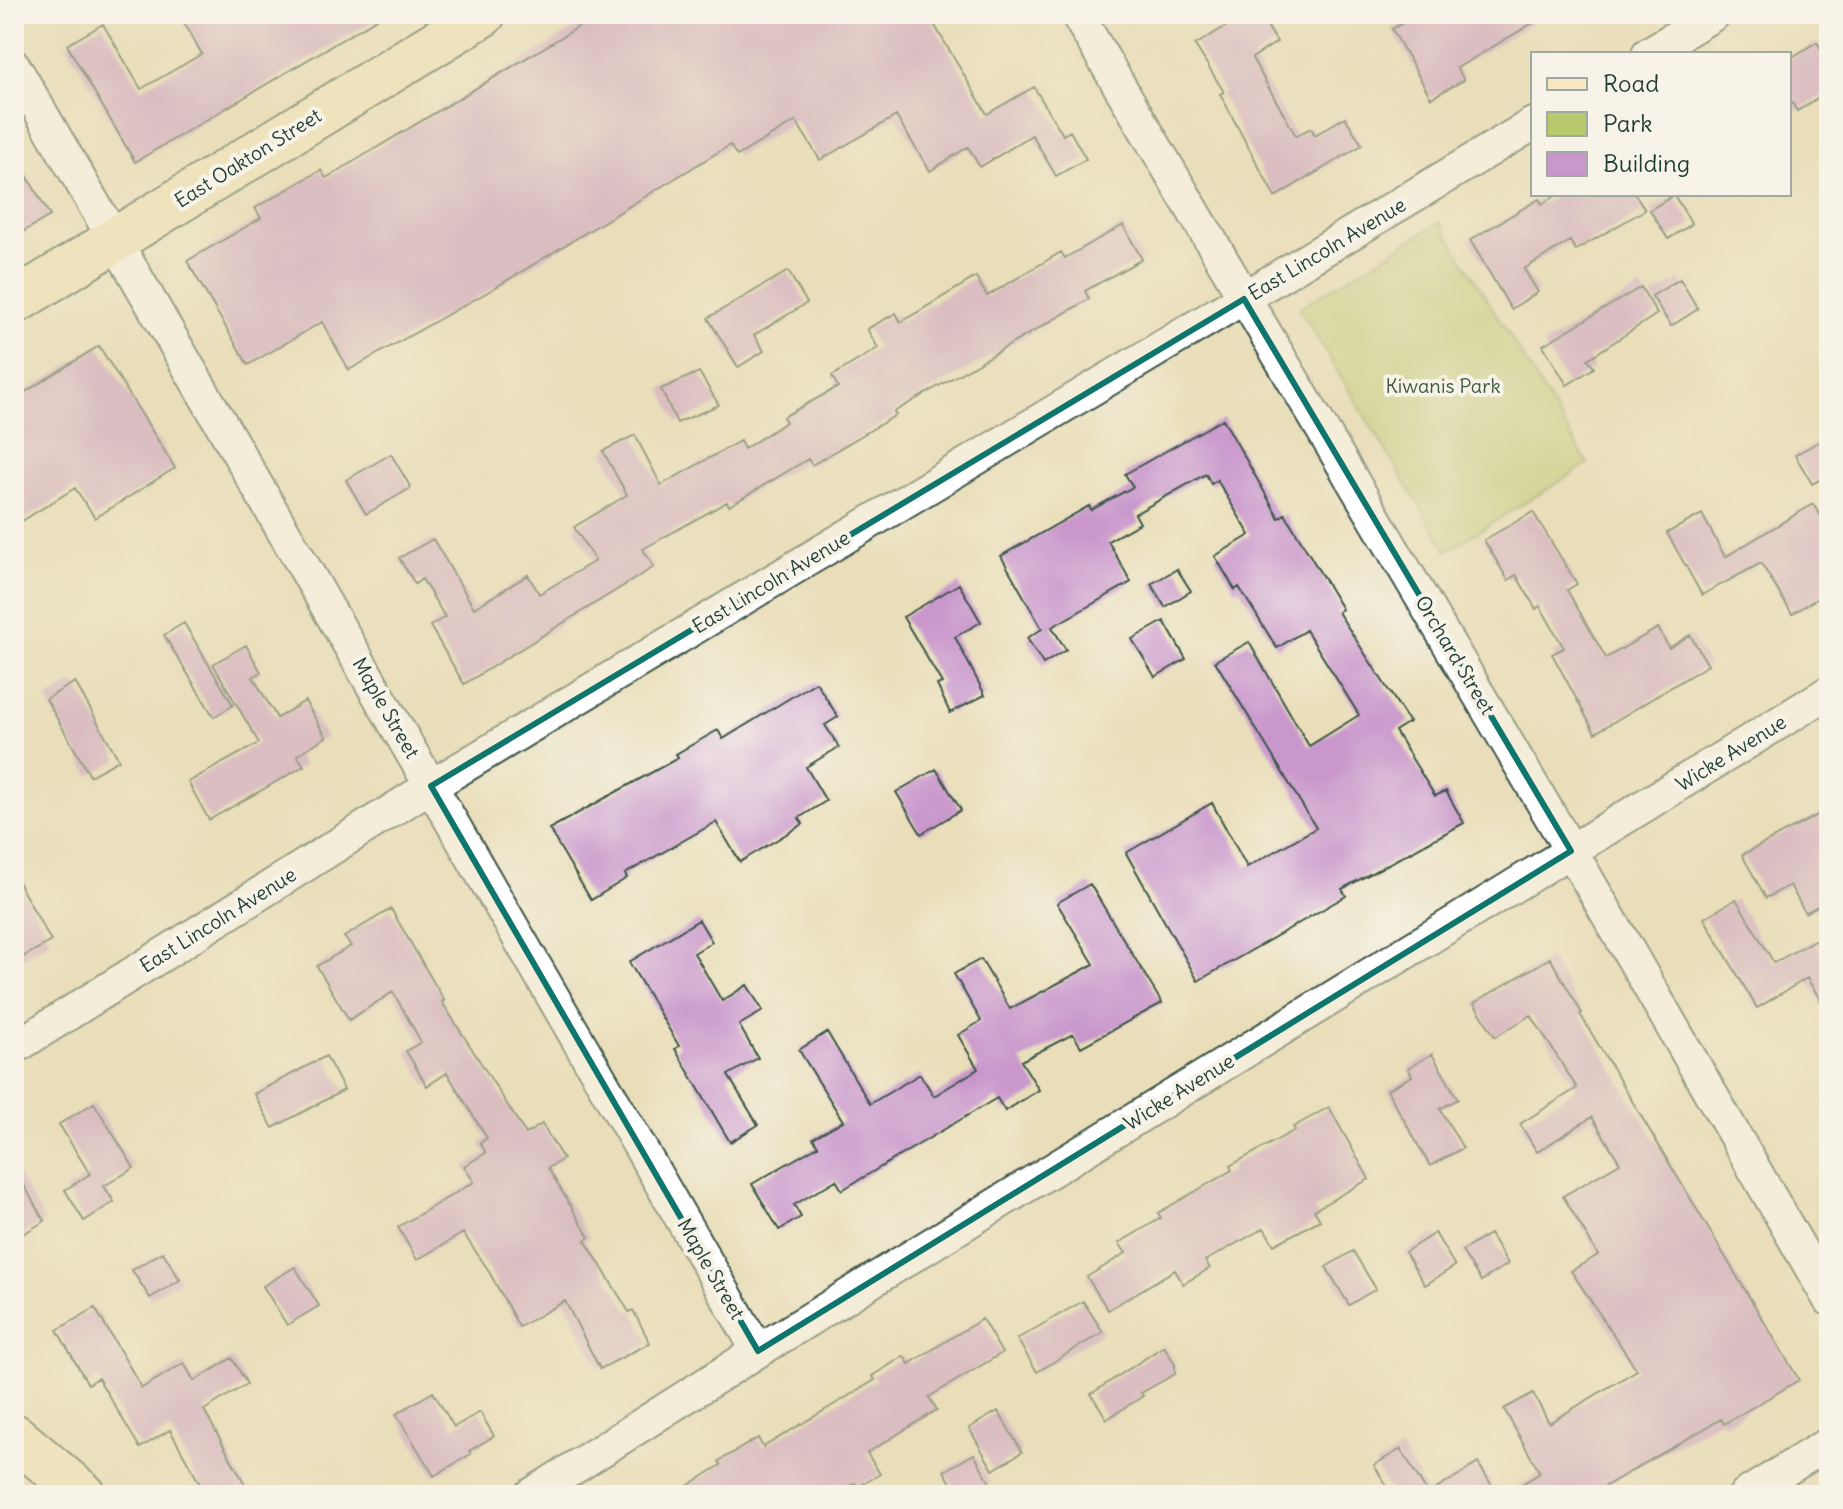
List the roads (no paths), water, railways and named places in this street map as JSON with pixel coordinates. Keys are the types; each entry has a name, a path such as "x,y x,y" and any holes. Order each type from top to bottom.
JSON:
{"main road":[{"name":"East Oakton Street","path":"14,302 483,14"},
{"path":"14,1436 84,1495"}],"street":[{"name":"Orchard Street","path":"1077,14 1571,851 1829,1299"},
{"path":"1651,52 1714,14"},
{"name":"Maple Street","path":"14,66 758,1351"},
{"name":"East Lincoln Avenue","path":"14,1048 431,786 1531,125"},
{"name":"Wicke Avenue","path":"531,1495 758,1351 1829,692"},
{"path":"1745,1495 1829,1443"}],"park label":[{"name":"Kiwanis Park","path":"1443,386"}]}
